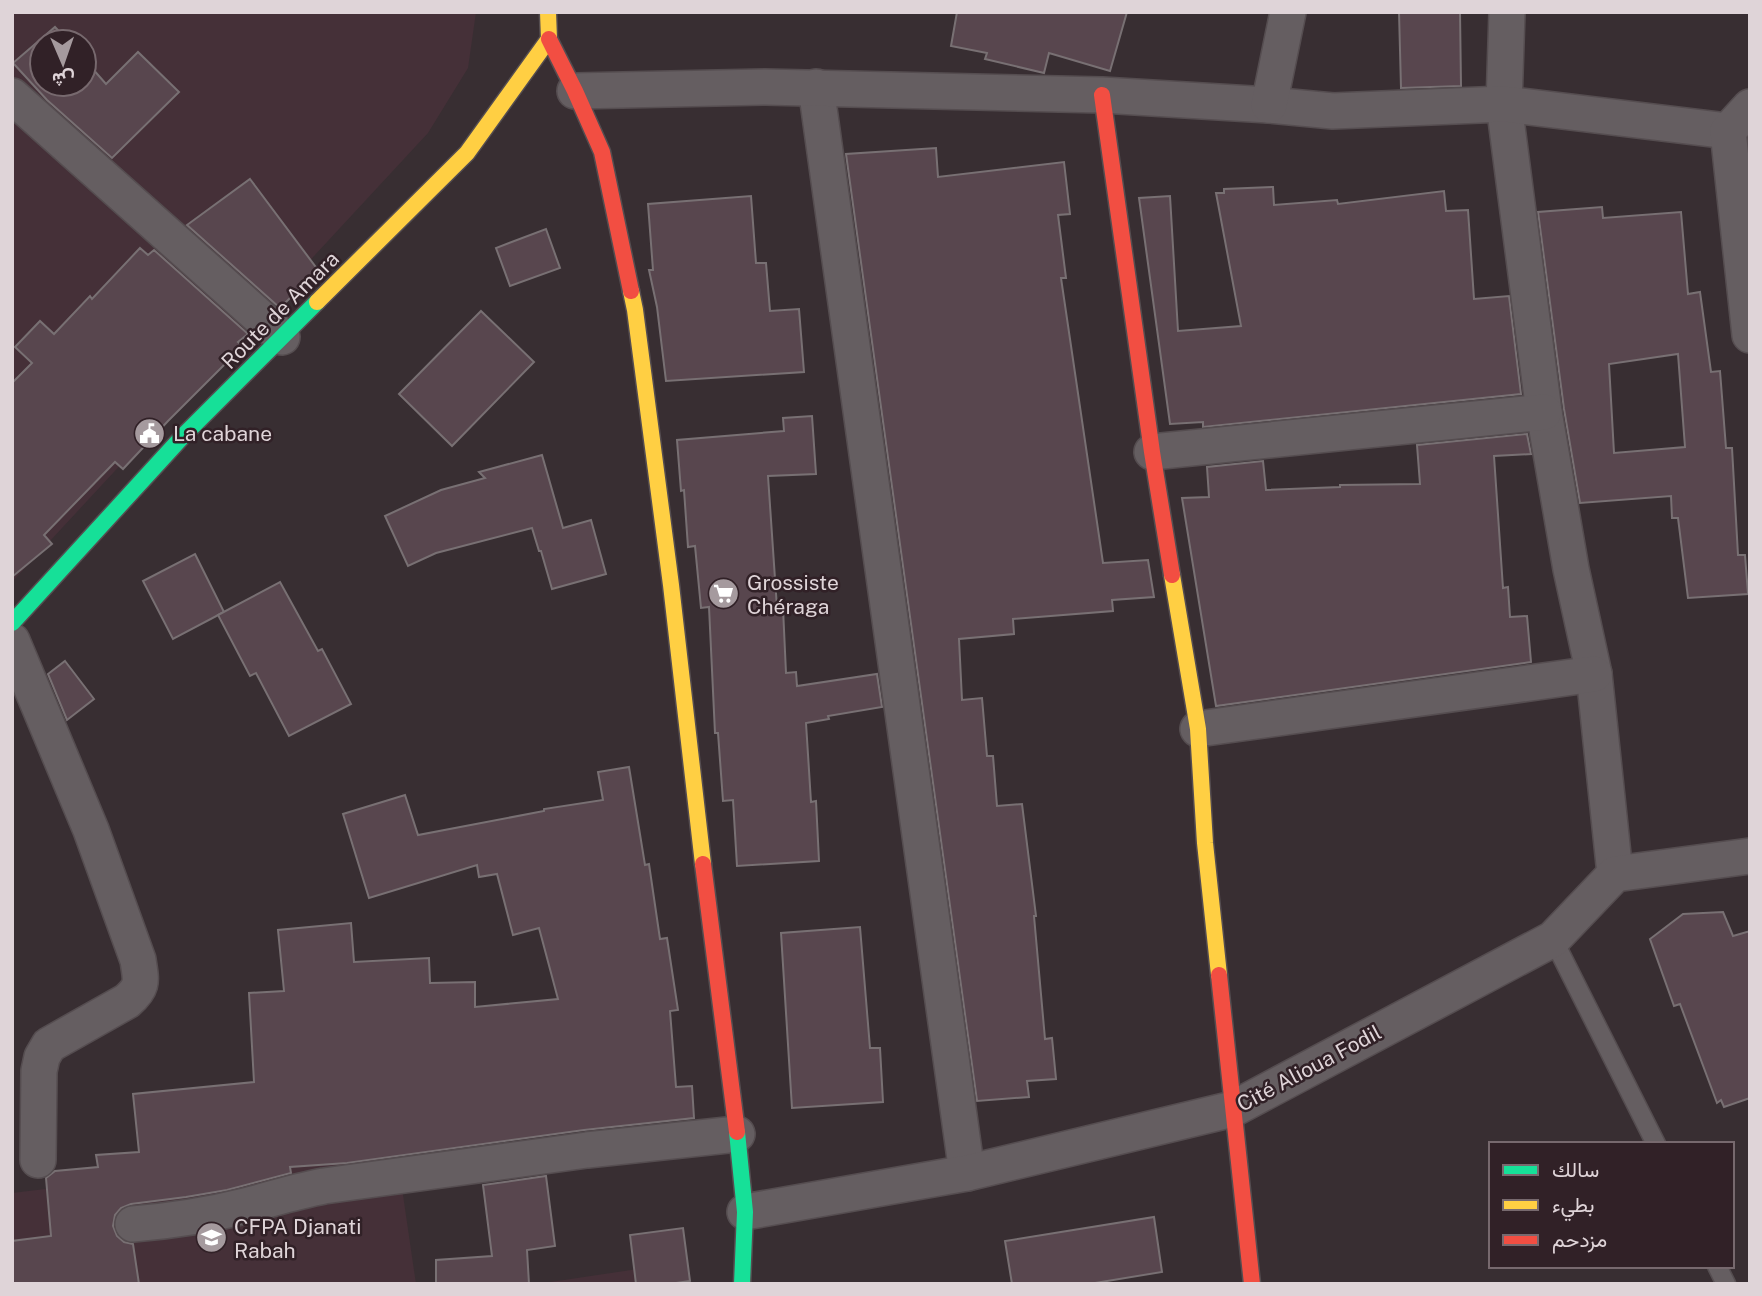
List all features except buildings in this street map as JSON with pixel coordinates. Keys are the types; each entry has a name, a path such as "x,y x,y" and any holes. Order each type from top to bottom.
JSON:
{"street":[{"path":"548,12 548,39 602,152 635,310 737,1134 745,1212 742,1284"},
{"path":"1269,105 1288,12"},
{"path":"1507,12 1504,104 1544,412 1571,569 1594,674 1615,874 1750,856"},
{"name":"Route de Amara","path":"12,623 183,436 467,153 548,39"},
{"path":"575,91 765,87 1102,95 1333,111 1504,104 1739,119 1750,335"},
{"path":"816,88 967,1173"},
{"path":"1102,95 1152,452 1198,729 1205,843 1252,1284"},
{"path":"12,96 282,337"},
{"path":"1152,452 1544,412"},
{"path":"12,641 92,831 138,960 141,977 138,991 127,1001 49,1045 42,1057 39,1071 38,1160"},
{"path":"1198,729 1594,674"},
{"name":"Cité Alioua Fodil","path":"745,1212 967,1173 1233,1109 1553,939 1615,874"},
{"path":"133,1224 243,1206 324,1186 587,1150 737,1134"}],"lane":[{"path":"1553,939 1655,1142"},
{"path":"1718,1268 1726,1284"}],"shaded area":[{"path":"12,12 476,12 468,68 428,133 12,582"},
{"name":"CFPA Djanati Rabah","path":"396,1147 416,1284 12,1284 12,1193"},
{"path":"678,1263 681,1284 537,1284"}],"traffic: fast":[{"path":"12,623 183,436 317,302"},
{"path":"737,1132 745,1212 742,1284"}],"traffic: slow":[{"path":"317,302 467,153 549,39 548,12"},
{"path":"631,291 671,585 703,864"},
{"path":"1172,575 1198,729 1205,843 1219,975"}],"traffic: jam":[{"path":"549,39 602,152 631,291"},
{"path":"1102,95 1172,575"},
{"path":"703,864 737,1132"},
{"path":"1219,975 1252,1284"}],"place":[{"name":"La cabane","path":"150,433"},
{"name":"Grossiste Chéraga","path":"724,594"},
{"name":"CFPA Djanati Rabah","path":"211,1238"}]}
